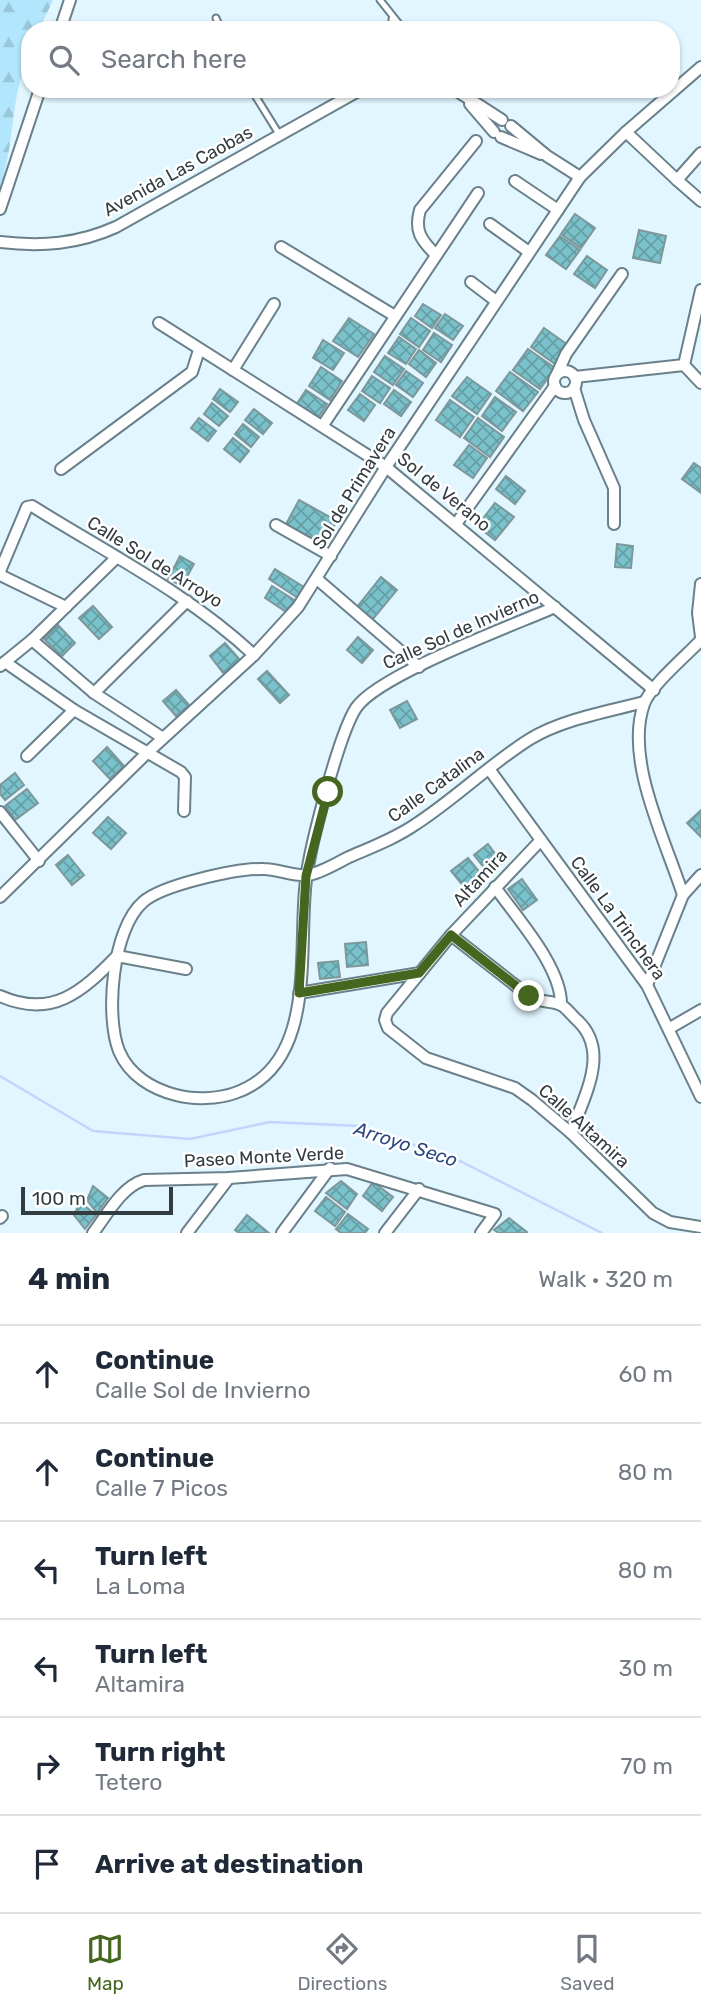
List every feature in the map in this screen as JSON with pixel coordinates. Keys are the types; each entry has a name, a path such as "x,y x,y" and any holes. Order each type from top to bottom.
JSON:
{"street":[{"path":"63,21 70,0"},
{"name":"Sol de Primavera","path":"680,85 701,67"},
{"path":"0,209 37,98"},
{"name":"Avenida Las Caobas","path":"0,242 60,244 88,240 116,228 346,98"},
{"name":"Sol de Primavera","path":"0,897 147,753 254,654 298,607 386,467 580,177 665,98"},
{"path":"466,99 507,123 547,156 580,177"},
{"path":"466,99 497,134 547,156"},
{"path":"626,132 701,201"},
{"path":"436,255 418,234 416,224 420,211 476,141"},
{"path":"677,180 701,153"},
{"path":"515,181 558,210"},
{"path":"323,425 478,193"},
{"path":"490,224 529,252"},
{"path":"281,247 395,316"},
{"path":"558,374 566,354 622,274"},
{"path":"471,282 496,302"},
{"path":"684,365 701,290"},
{"path":"233,370 274,304"},
{"name":"Sol de Verano","path":"159,323 386,467 654,690"},
{"path":"61,468 192,372 199,350"},
{"path":"567,386 684,365"},
{"path":"684,365 701,383"},
{"path":"456,524 567,386 567,371 558,374"},
{"path":"558,374 584,420 614,488 614,524"},
{"name":"Calle Sol de Arroyo","path":"66,607 2,576 0,570 25,511 32,506 187,601 220,623 254,654"},
{"path":"276,525 331,556"},
{"path":"115,559 32,640 2,664 74,710 184,774 184,811"},
{"path":"317,579 419,667"},
{"path":"683,895 640,764 639,739 644,702 701,639 698,613 701,584"},
{"path":"94,693 187,601"},
{"name":"Calle Sol de Invierno","path":"306,876 350,718 373,690 555,607"},
{"path":"32,640 94,693 163,738"},
{"name":"Calle Catalina","path":"306,876 403,833 533,737 644,702"},
{"path":"27,756 74,710"},
{"name":"Calle La Trinchera","path":"489,769 647,985 701,1097"},
{"path":"0,812 38,860"},
{"name":"Altamira","path":"419,973 495,887 541,841"},
{"path":"257,868 306,876 299,993 288,1040 263,1079 230,1095 184,1097 162,1091 140,1079 126,1066 118,1048 110,1016 117,956 137,908 156,894 211,876 257,868"},
{"path":"647,985 683,895 701,875"},
{"path":"495,887 549,964 558,985 561,1005"},
{"path":"451,935 535,1000 561,1005 589,1031 595,1054 571,1133"},
{"path":"117,956 186,969"},
{"path":"0,996 29,1006 48,1005 85,986 117,956"},
{"path":"299,993 419,973"},
{"name":"Calle Altamira","path":"419,973 387,1013 385,1020 388,1028 441,1065 515,1088 571,1133 653,1213 670,1222 701,1227"},
{"path":"670,1028 701,1010"},
{"path":"282,1233 330,1168"},
{"name":"Paseo Monte Verde","path":"93,1233 133,1183 229,1178 330,1168 364,1172 495,1214 481,1233"},
{"path":"187,1233 229,1178"},
{"path":"385,1233 419,1189"}],"lane":[{"path":"380,0 393,19"},
{"path":"256,98 279,135"}],"green space":[{"path":"0,0 53,0 43,21 21,21 21,78 0,187"}],"building":[{"path":"575,214 595,228 581,248 561,234"},
{"path":"639,230 666,236 660,263 633,258"},
{"path":"560,236 580,250 566,269 546,255"},
{"path":"587,256 607,270 595,288 574,274"},
{"path":"423,304 441,315 432,328 415,316"},
{"path":"445,314 463,326 453,340 435,328"},
{"path":"349,318 374,334 358,357 333,341"},
{"path":"411,318 430,331 419,347 400,334"},
{"path":"544,328 568,345 555,364 531,347"},
{"path":"434,333 452,345 441,362 423,350"},
{"path":"399,337 416,349 406,364 388,353"},
{"path":"323,340 344,353 333,370 313,358"},
{"path":"528,349 555,368 540,389 513,370"},
{"path":"419,350 436,363 426,377 409,364"},
{"path":"385,356 404,369 393,385 374,372"},
{"path":"321,367 342,381 330,400 309,386"},
{"path":"406,371 423,383 413,397 396,385"},
{"path":"510,372 538,392 523,411 496,391"},
{"path":"372,376 390,388 380,403 362,391"},
{"path":"467,377 491,394 477,414 452,396"},
{"path":"220,389 238,402 230,412 213,399"},
{"path":"306,390 327,404 317,419 296,405"},
{"path":"394,390 411,402 401,416 384,404"},
{"path":"360,394 375,405 364,421 348,410"},
{"path":"495,397 516,412 502,431 482,416"},
{"path":"450,400 474,417 460,437 436,420"},
{"path":"212,403 228,416 219,426 204,414"},
{"path":"254,409 272,423 263,434 245,420"},
{"path":"199,418 216,431 208,441 191,428"},
{"path":"478,418 504,437 490,457 464,438"},
{"path":"243,424 259,437 251,447 235,434"},
{"path":"233,438 249,451 240,462 224,449"},
{"path":"469,445 487,458 473,478 454,465"},
{"path":"694,463 701,468 701,493 682,479"},
{"path":"506,476 525,491 515,504 496,489"},
{"path":"299,500 337,521 322,547 285,526"},
{"path":"495,503 514,517 495,540 477,526"},
{"path":"617,544 633,546 631,568 615,567"},
{"path":"180,556 194,564 182,586 168,579"},
{"path":"275,569 304,587 298,598 269,579"},
{"path":"381,577 397,590 373,619 357,607"},
{"path":"272,586 296,601 288,613 265,598"},
{"path":"93,606 112,627 99,639 79,618"},
{"path":"58,625 75,643 62,656 44,639"},
{"path":"358,637 373,650 362,663 347,650"},
{"path":"225,643 240,660 224,674 210,656"},
{"path":"267,671 289,695 280,703 258,679"},
{"path":"176,690 189,705 176,716 163,701"},
{"path":"407,701 417,719 400,728 390,710"},
{"path":"107,747 124,766 110,779 93,761"},
{"path":"15,773 24,785 5,800 0,794 0,785"},
{"path":"27,789 38,803 15,820 5,806"},
{"path":"701,810 701,837 687,823"},
{"path":"108,817 126,833 111,849 93,833"},
{"path":"488,844 502,863 488,873 474,855"},
{"path":"68,855 84,875 72,885 56,865"},
{"path":"468,858 486,880 469,893 451,871"},
{"path":"522,879 537,900 523,910 508,889"},
{"path":"366,942 368,965 347,967 345,944"},
{"path":"338,961 340,977 320,979 318,963"},
{"path":"341,1181 357,1194 347,1209 326,1193"},
{"path":"373,1182 393,1197 382,1211 363,1196"},
{"path":"93,1186 108,1198 97,1213 87,1200"},
{"path":"326,1197 345,1212 335,1226 315,1211"},
{"path":"80,1202 96,1215 85,1229 74,1215"},
{"path":"348,1214 368,1229 365,1233 341,1233 336,1229"},
{"path":"247,1215 269,1233 239,1233 235,1230"},
{"path":"509,1218 527,1232 499,1233 494,1230"}],"waterway":[{"name":"Arroyo Seco","path":"0,1076 93,1131 190,1139 270,1122 360,1126 462,1162 602,1233"}],"route":[{"path":"328,792 306,876 299,993 419,973 451,935 529,996"}]}
